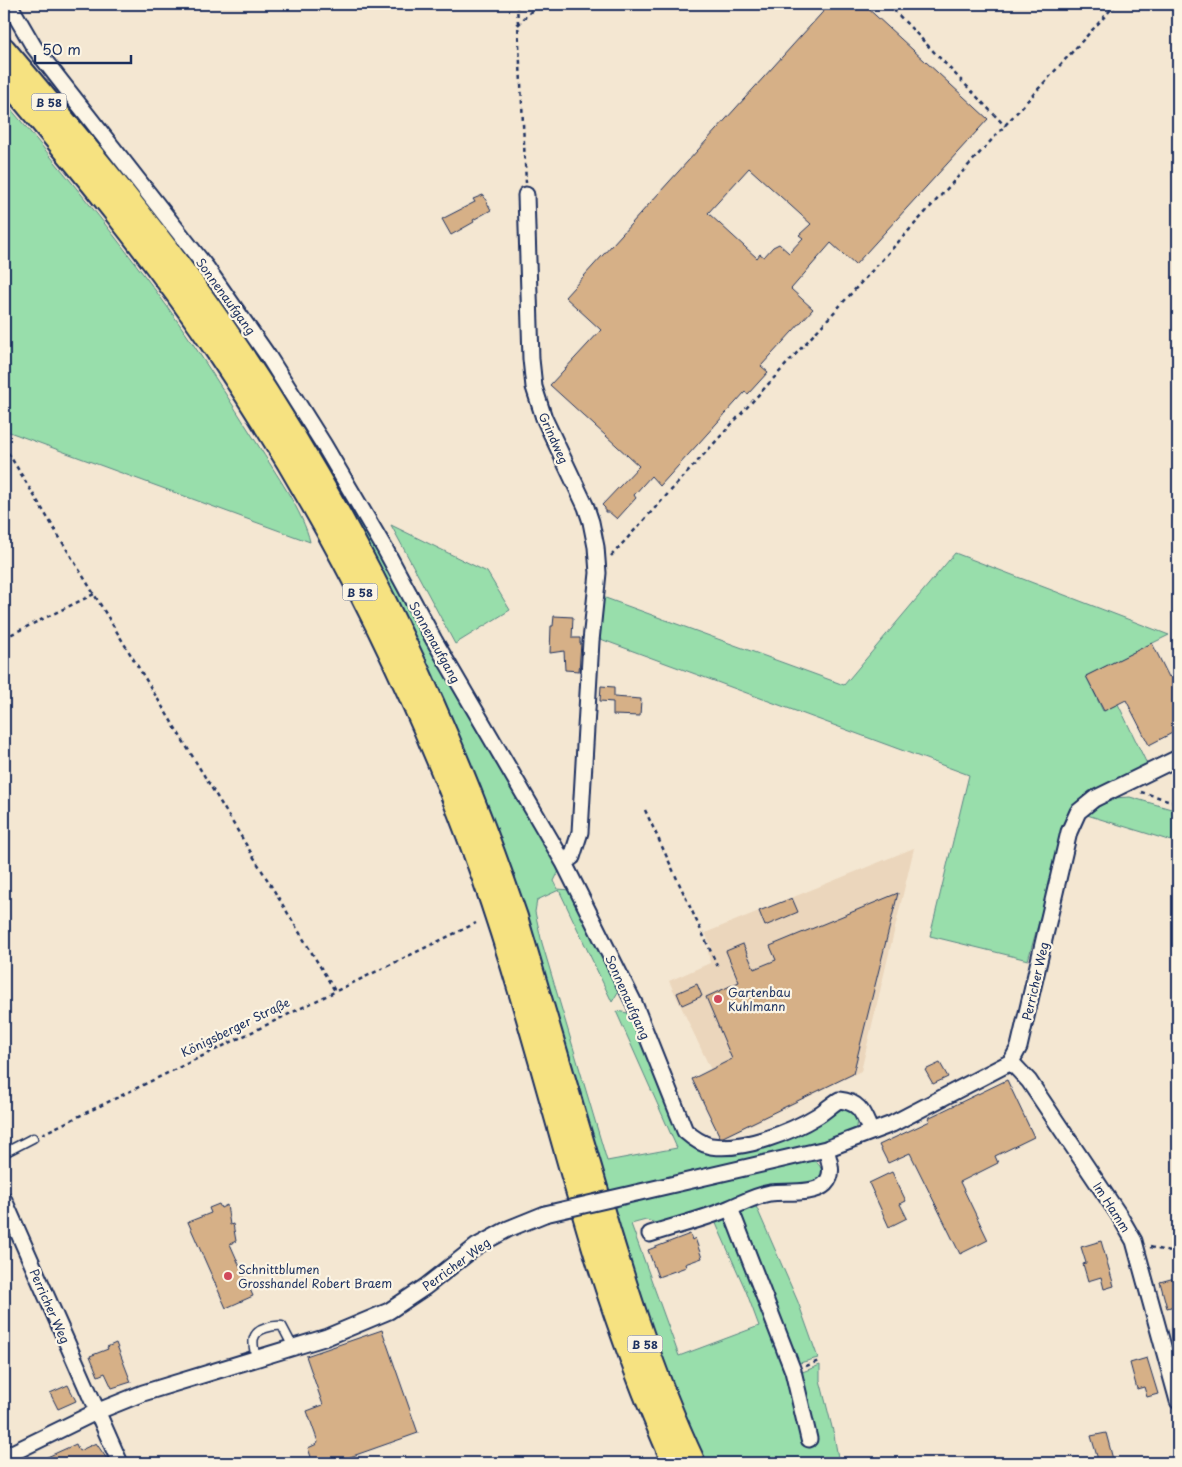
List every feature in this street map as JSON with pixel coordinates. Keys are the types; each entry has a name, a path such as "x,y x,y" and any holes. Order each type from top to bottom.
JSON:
{"main road":[{"name":"B 58","path":"4,48 111,178 175,260 233,342 308,460 346,526 388,606 448,736 501,873 519,927 605,1221 640,1330 678,1429 694,1463"},
{"name":"B 58","path":"4,77 123,223 165,277 219,353 318,513 373,616 434,750 484,879 611,1302 626,1345 674,1463"}],"street":[{"name":"Sonnenaufgang","path":"9,4 34,47 206,267 268,356 324,445 385,549 434,640 564,862 634,1003 686,1131 696,1140 710,1146 750,1143 777,1136 820,1115 839,1100 850,1101 860,1109 871,1132"},
{"name":"Grindweg","path":"526,195 531,359 534,387 548,427 586,507 596,547 598,573 591,641 580,832 572,857 564,862"},
{"name":"Perricher Weg","path":"4,1457 96,1412 143,1393 327,1337 389,1311 425,1287 477,1246 508,1229 545,1214 826,1149 892,1124 1011,1062 1020,1047 1069,832 1078,812 1094,798 1178,758"},
{"name":"Im Hamm","path":"1011,1062 1029,1082 1119,1215 1134,1241 1178,1401"},
{"path":"650,1234 730,1208 752,1197 779,1192 811,1191 823,1186 830,1178 830,1165 826,1149"},
{"name":"Perricher Weg","path":"4,1200 120,1463"},
{"path":"730,1208 793,1371 809,1439"}],"lane":[{"path":"4,1153 34,1138"},
{"path":"256,1358 253,1341 254,1334 267,1327 282,1326 292,1347"}],"path":[{"path":"517,4 526,195"},
{"path":"518,25 538,4"},
{"path":"888,4 1005,126"},
{"path":"598,573 615,550 1116,4"},
{"path":"4,446 335,991"},
{"path":"4,638 94,594"},
{"path":"1122,786 1178,803"},
{"path":"645,810 718,967"},
{"name":"Königsberger Straße","path":"34,1138 476,924"},
{"path":"1134,1241 1150,1248 1178,1254"}],"shaded area":[{"path":"914,848 861,1071 721,1139 692,1079 711,1070 669,981 710,963 708,950 712,948 705,933"}],"green space":[{"path":"4,101 109,229 181,326 288,492 302,518 310,542 4,430"},
{"path":"272,372 357,513 559,871 554,881 558,889 570,890 618,992 612,1002 559,890 537,900 535,912 542,943 607,1161 677,1148 616,1011 628,1013 686,1141 694,1147 701,1150 773,1143 801,1134 817,1125 838,1107 849,1108 854,1115 856,1127 853,1134 827,1143 606,1193 521,906 481,793 459,738 266,376"},
{"path":"391,525 487,572 510,610 455,644"},
{"path":"955,553 1169,635 1086,676 1103,711 1118,704 1148,766 1065,830 1028,960 930,936 969,775 595,637 600,596 844,685"},
{"path":"1130,797 1178,811 1178,843 1087,815 1112,798"},
{"path":"813,1160 821,1170 820,1182 666,1226 646,1220 631,1224 679,1356 759,1326 746,1291 714,1219 728,1217 800,1373 820,1365 820,1380 839,1463 703,1463 676,1400 610,1206"},
{"path":"752,1197 798,1302 818,1358 796,1364 733,1206"}],"building":[{"path":"830,4 863,4 988,119 855,265 831,243 791,289 813,309 761,366 768,372 748,394 745,392 660,486 651,476 634,495 636,498 617,519 609,512 605,512 605,508 602,505 639,466 550,385 601,330 565,297","holes":["749,168 811,224 799,235 803,238 789,253 779,244 773,247 764,257 760,254 757,258 708,213"]},
{"path":"483,195 491,210 451,235 442,219 475,202 473,199"},
{"path":"554,616 573,617 572,638 580,638 581,643 579,671 565,670 564,651 550,653 551,626 553,626"},
{"path":"1152,643 1169,677 1178,672 1178,730 1149,745 1126,700 1104,711 1086,676"},
{"path":"601,686 614,687 614,697 641,699 640,716 613,715 613,702 600,701"},
{"path":"898,893 853,1074 720,1137 692,1079 732,1059 706,997 739,982 726,951 743,944 754,969 776,960 770,946"},
{"path":"792,898 798,912 765,926 759,911"},
{"path":"697,984 702,996 682,1005 677,993"},
{"path":"940,1063 948,1077 933,1084 925,1070"},
{"path":"1007,1080 1034,1137 995,1156 998,1163 960,1182 988,1240 960,1254 910,1153 888,1163 879,1145 930,1121 928,1118"},
{"path":"892,1172 906,1201 900,1204 907,1218 889,1227 869,1183"},
{"path":"219,1204 221,1208 227,1205 230,1225 233,1224 236,1241 230,1244 253,1296 226,1308 188,1222 211,1213 209,1208"},
{"path":"690,1234 692,1240 695,1238 702,1258 685,1264 686,1267 658,1277 648,1250"},
{"path":"1101,1241 1114,1286 1104,1289 1101,1277 1088,1281 1083,1264 1086,1263 1081,1247"},
{"path":"1178,1277 1178,1305 1167,1308 1160,1282"},
{"path":"382,1330 418,1433 333,1463 313,1463 308,1448 318,1442 307,1411 323,1405 306,1356"},
{"path":"116,1343 131,1382 112,1388 105,1373 98,1376 90,1356 108,1349 107,1347"},
{"path":"1147,1358 1158,1394 1147,1397 1144,1387 1137,1389 1130,1363"},
{"path":"68,1385 76,1401 58,1409 50,1393"},
{"path":"1106,1433 1114,1463 1099,1463 1091,1436"},
{"path":"96,1443 107,1459 98,1463 34,1463 76,1444 79,1451"}],"place":[{"name":"Gartenbau Kuhlmann","path":"718,999"},
{"name":"Schnittblumen Grosshandel Robert Braem","path":"228,1276"}]}
